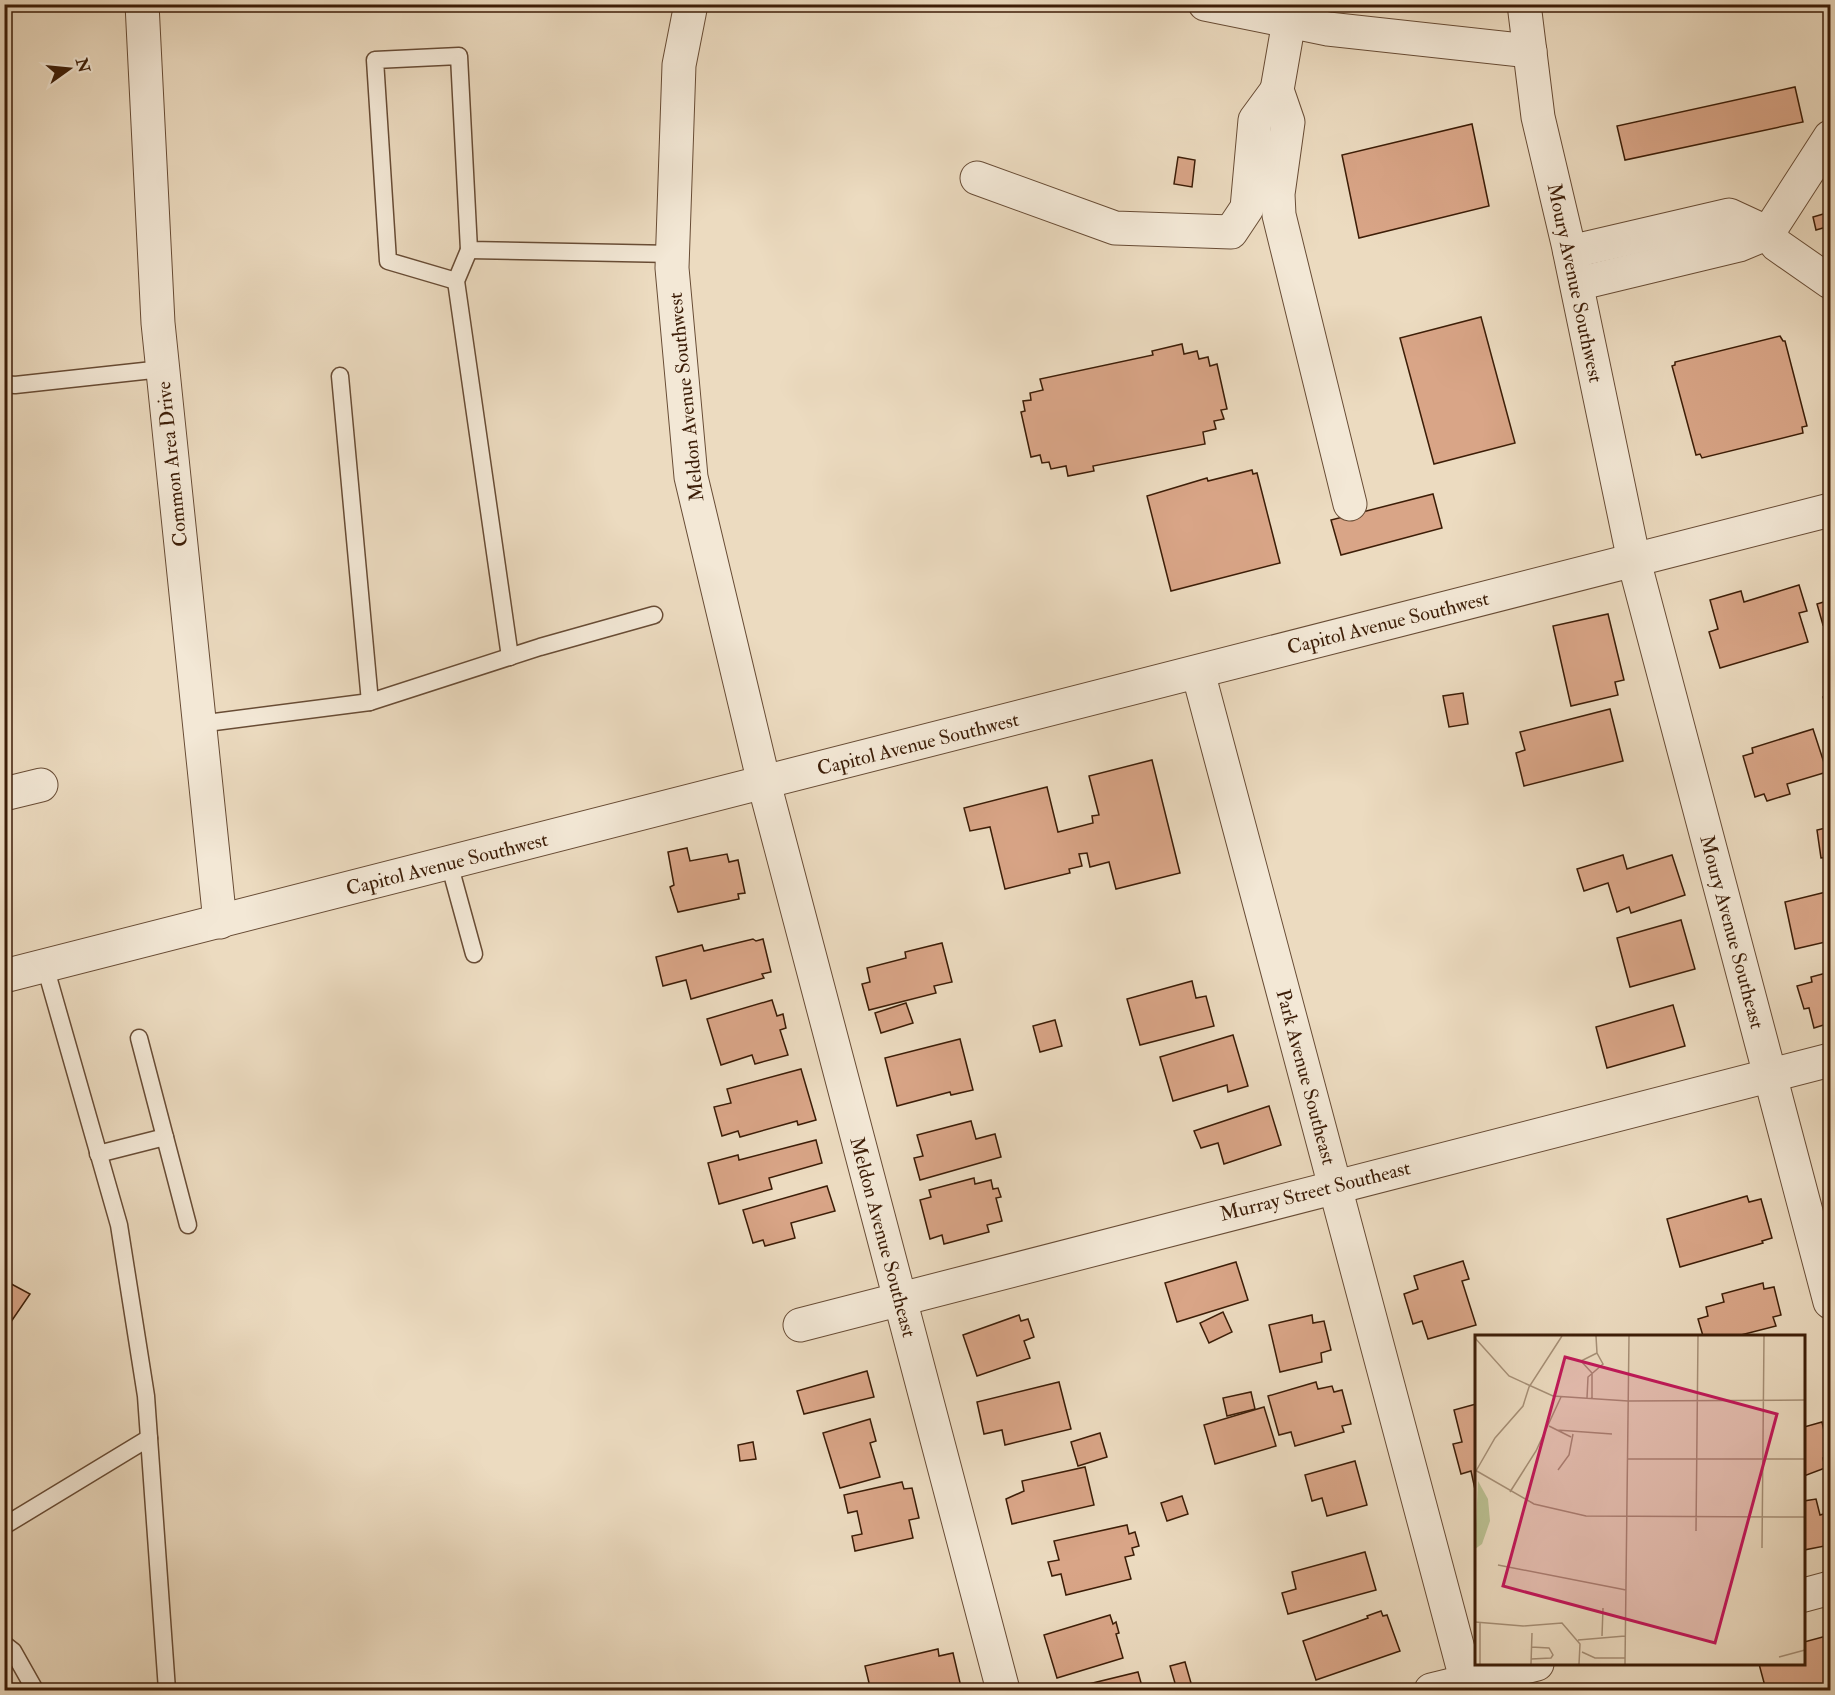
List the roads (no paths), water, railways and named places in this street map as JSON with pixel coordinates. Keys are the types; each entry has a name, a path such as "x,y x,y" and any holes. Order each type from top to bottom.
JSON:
{"street":[{"name":"Common Area Drive","path":"142,4 162,369 220,921"},
{"name":"Meldon Avenue Southwest","path":"691,4 679,65 673,254 691,477 764,783"},
{"path":"1205,4 1328,29 1530,51"},
{"name":"Moury Avenue Southwest","path":"1524,4 1538,117 1577,284 1634,561"},
{"path":"976,178 1115,228 1231,232 1247,208 1255,120 1277,90 1289,21"},
{"path":"1277,90 1288,122 1278,194 1279,215 1350,504"},
{"path":"1577,284 1739,245 1768,233 1830,137"},
{"path":"1247,208 1279,215"},
{"path":"1570,252 1729,215 1768,233 1777,245 1830,282"},
{"name":"Capitol Avenue Southwest","path":"4,976 1830,510"},
{"name":"Moury Avenue Southeast","path":"1634,561 1830,1302"},
{"name":"Park Avenue Southeast","path":"1198,672 1468,1686"},
{"name":"Meldon Avenue Southeast","path":"764,783 1003,1690"},
{"path":"4,794 41,785"},
{"name":"Murray Street Southeast","path":"800,1325 1830,1060"},
{"path":"1805,1594 1830,1588"},
{"path":"1431,1690 1468,1686 1534,1665"}],"lane":[{"path":"456,281 388,261 375,60 459,56 469,250 456,281 510,657"},
{"path":"469,250 673,254"},
{"path":"4,384 15,385 162,369"},
{"path":"339,376 370,702"},
{"path":"199,724 370,702 510,657 654,615"},
{"path":"449,863 474,954"},
{"path":"45,966 118,1225 146,1396 167,1690"},
{"path":"139,1038 188,1225"},
{"path":"98,1154 165,1137"},
{"path":"4,1526 149,1437"},
{"path":"4,1644 13,1651 35,1690"}]}
